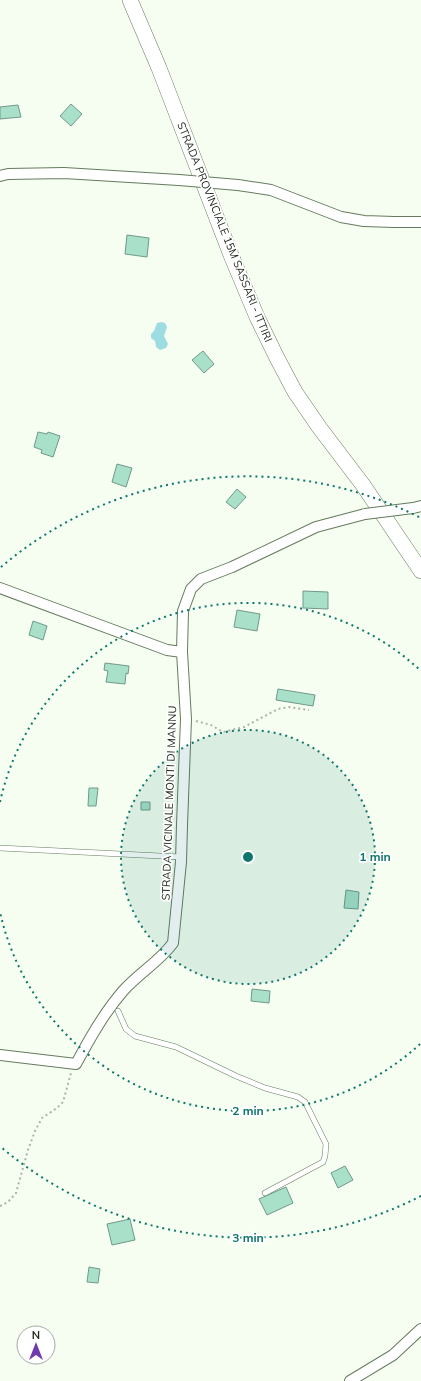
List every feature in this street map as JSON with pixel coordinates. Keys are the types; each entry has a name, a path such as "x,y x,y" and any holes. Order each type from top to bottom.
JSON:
{"main road":[{"name":"STRADA PROVINCIALE 15M SASSARI - ITTIRI","path":"130,0 159,68 234,262 257,317 277,358 295,392 319,427 363,485 421,571"}],"street":[{"path":"0,176 8,174 64,173 238,185 271,190 341,217 364,221 421,222"},
{"name":"STRADA VICINALE MONTI DI MANNU","path":"76,1064 101,1019 124,989 165,954 173,943 178,903 181,857 186,719 182,652 183,611 191,589 201,579 232,567 316,528 364,514 417,507"},
{"path":"0,588 167,650 182,652"},
{"path":"0,1054 76,1064"},
{"path":"350,1381 393,1355 421,1329"}],"lane":[{"path":"0,848 181,857"},
{"path":"118,1011 126,1029 134,1036 176,1047 236,1076 265,1088 298,1097 305,1102 326,1144 323,1162 265,1193"}],"path":[{"path":"186,719 203,722 223,732 244,726 278,709 289,707 309,710"},
{"path":"0,1206 8,1202 16,1193 35,1131 42,1118 57,1108 62,1102 69,1077 76,1064"}],"water":[{"path":"157,323 165,323 167,327 164,336 168,344 166,348 160,350 156,347 155,341 151,338 151,334"}],"building":[{"path":"71,104 82,114 71,126 60,116"},
{"path":"18,105 21,117 0,119 0,107"},
{"path":"127,235 149,238 147,257 125,254"},
{"path":"203,351 214,364 204,373 192,360"},
{"path":"38,432 47,434 48,432 60,436 53,457 41,453 42,450 34,447"},
{"path":"117,464 132,468 126,487 112,482"},
{"path":"237,489 246,497 235,509 226,502"},
{"path":"303,591 328,592 328,609 303,608"},
{"path":"237,610 260,614 257,631 234,627"},
{"path":"33,621 47,626 43,640 29,635"},
{"path":"105,663 129,666 128,674 126,673 125,684 106,682 108,671 104,670"},
{"path":"278,689 315,695 313,706 276,700"},
{"path":"89,788 98,788 96,806 88,806"},
{"path":"141,802 150,802 150,810 141,810"},
{"path":"346,890 359,892 358,909 344,908"},
{"path":"252,989 270,991 269,1003 251,1001"},
{"path":"345,1166 353,1180 338,1188 331,1173"},
{"path":"286,1187 293,1203 267,1215 259,1199"},
{"path":"130,1219 135,1240 112,1245 107,1224"},
{"path":"89,1267 100,1269 98,1283 87,1282"}]}
